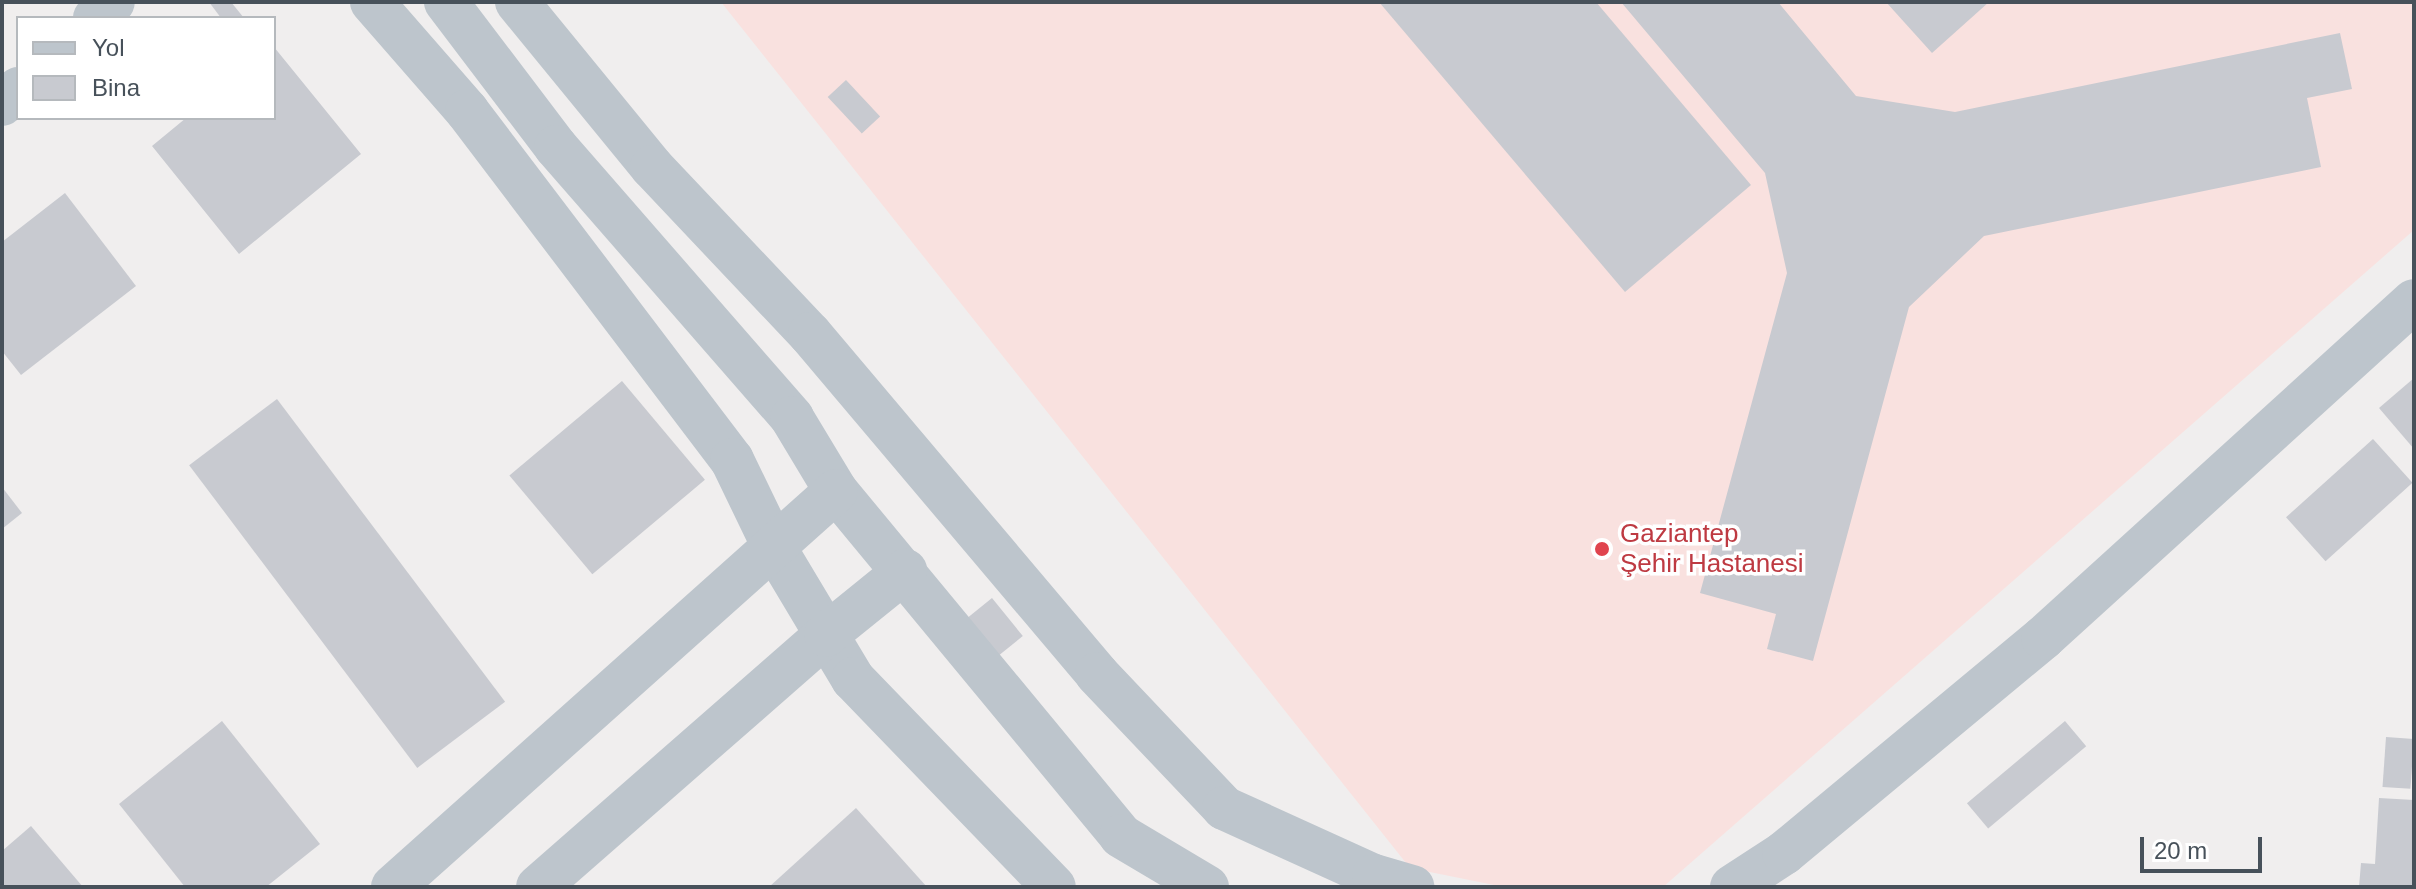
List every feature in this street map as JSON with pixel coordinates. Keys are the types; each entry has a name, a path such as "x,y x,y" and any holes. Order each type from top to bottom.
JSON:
{"street":[{"path":"97,16 113,2"},
{"path":"372,2 467,111 732,460 774,547 853,679 1054,887"},
{"path":"446,2 556,147 792,418 836,491 1121,836 1207,887"},
{"path":"517,2 652,167 810,334 1097,674 1224,808 1374,876 1412,887"},
{"path":"1732,887 1784,853 2043,638 2414,301"},
{"path":"393,887 836,491"},
{"path":"538,887 826,635 905,571"}],"shaded area":[{"name":"Gaziantep Şehir Hastanesi","path":"721,2 2414,2 2414,230 1663,887 1504,887 1410,868"}],"building":[{"path":"209,2 231,2 242,16 220,16"},
{"path":"1379,2 1596,2 1751,185 1625,292"},
{"path":"1621,2 1778,2 1856,96 1955,112 2340,33 2352,89 2307,98 2321,167 1984,236 1909,307 1813,661 1767,649 1776,614 1700,593 1787,273 1765,173"},
{"path":"1886,2 1989,2 1932,53"},
{"path":"276,49 361,154 239,254 152,146 184,120 276,120"},
{"path":"846,80 880,117 862,134 828,97"},
{"path":"65,193 136,286 21,375 2,351 2,242"},
{"path":"2414,378 2414,449 2379,408"},
{"path":"622,381 705,480 592,574 509,475"},
{"path":"277,399 505,702 417,768 189,465"},
{"path":"2373,439 2412,483 2326,561 2286,517"},
{"path":"2,487 22,513 2,529"},
{"path":"992,598 1023,636 996,658 965,620"},
{"path":"222,721 320,844 266,887 185,887 119,804"},
{"path":"2065,721 2086,746 1988,829 1967,803"},
{"path":"2386,737 2414,739 2410,789 2383,787"},
{"path":"2379,798 2414,800 2414,887 2359,887 2361,863 2375,864"},
{"path":"856,808 927,887 769,887"},
{"path":"31,826 83,887 2,887 2,851"}],"place":[{"name":"Gaziantep Şehir Hastanesi","path":"1602,549"}]}
